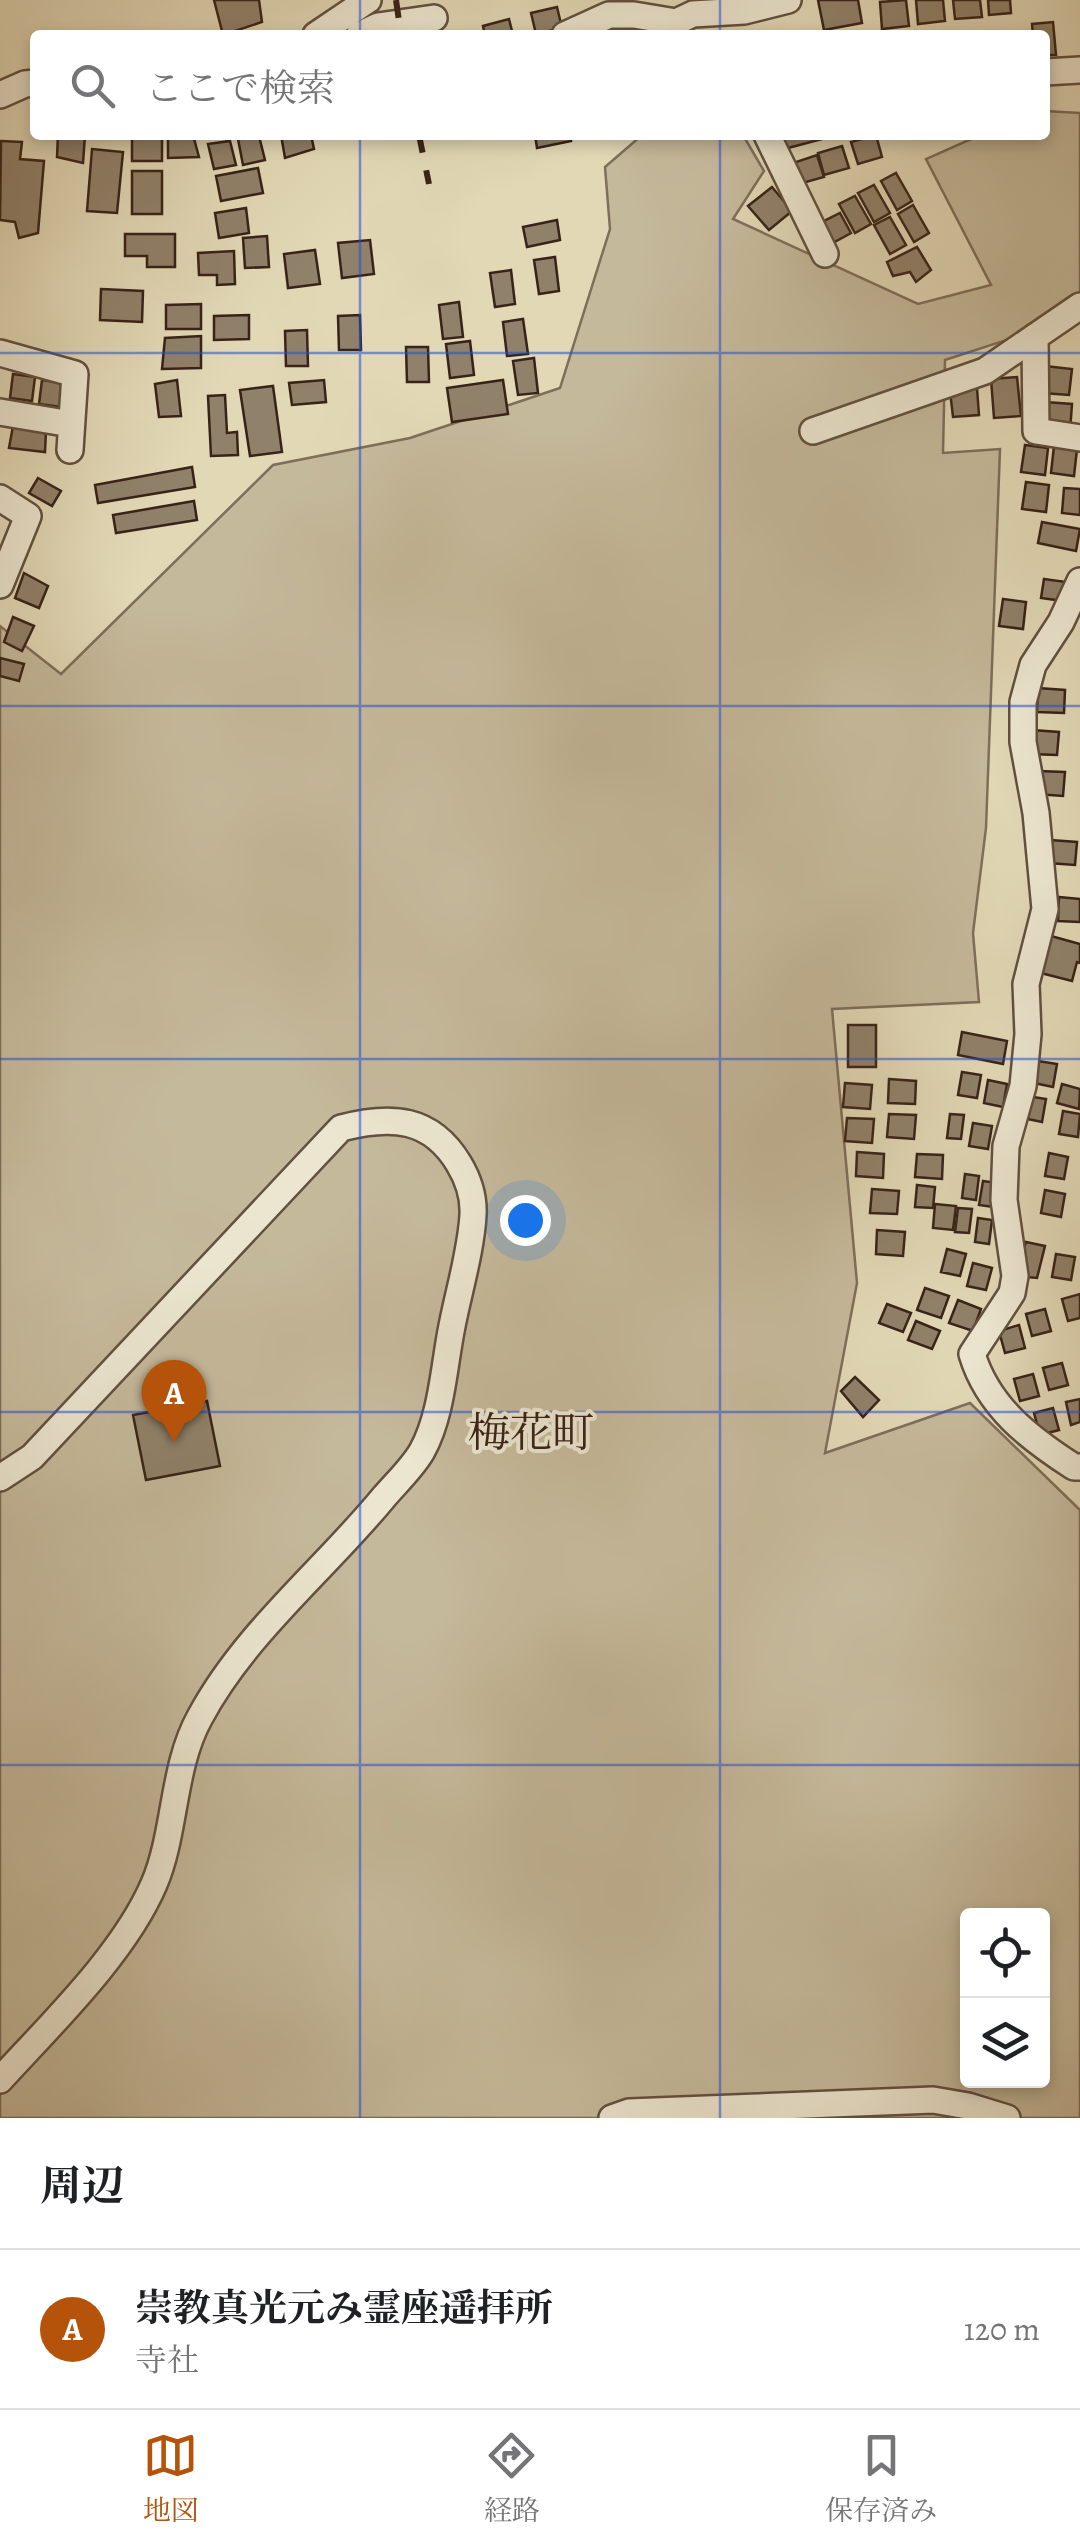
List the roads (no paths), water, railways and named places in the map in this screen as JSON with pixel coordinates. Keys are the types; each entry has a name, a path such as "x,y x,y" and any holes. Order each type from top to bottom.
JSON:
{"street":[{"path":"323,30 368,0"},
{"path":"577,30 609,15 634,15 674,28 692,14 744,11 788,0"},
{"path":"370,30 437,18"},
{"path":"1050,72 1080,70"},
{"path":"0,95 30,84"},
{"path":"769,140 825,254"},
{"path":"813,431 985,371 1080,306"},
{"path":"1035,336 1036,431 1080,438"},
{"path":"0,353 74,374 70,437 0,412"},
{"path":"0,498 28,516 0,585"},
{"path":"1080,580 1061,622 1033,666 1023,702 1023,742 1036,813 1046,909 1026,984 1028,1034 1023,1086 1006,1146 1004,1200 1016,1276 1012,1293 972,1354 977,1371 1010,1420 1037,1444 1080,1467"},
{"path":"0,1478 32,1457 342,1128 372,1120 397,1121 426,1129 448,1146 467,1178 474,1212 436,1410 422,1450 369,1516 231,1668 198,1720 185,1757 155,1883 129,1927 84,1987 0,2080"},
{"path":"612,2118 629,2112 933,2100 1008,2118"}],"railway":[{"path":"396,0 400,30"},
{"path":"420,140 429,184"}],"place":[{"name":"崇教真光元み霊座遥拝所","path":"174,1442"}],"district":[{"name":"梅花町","path":"531,1432"}]}
